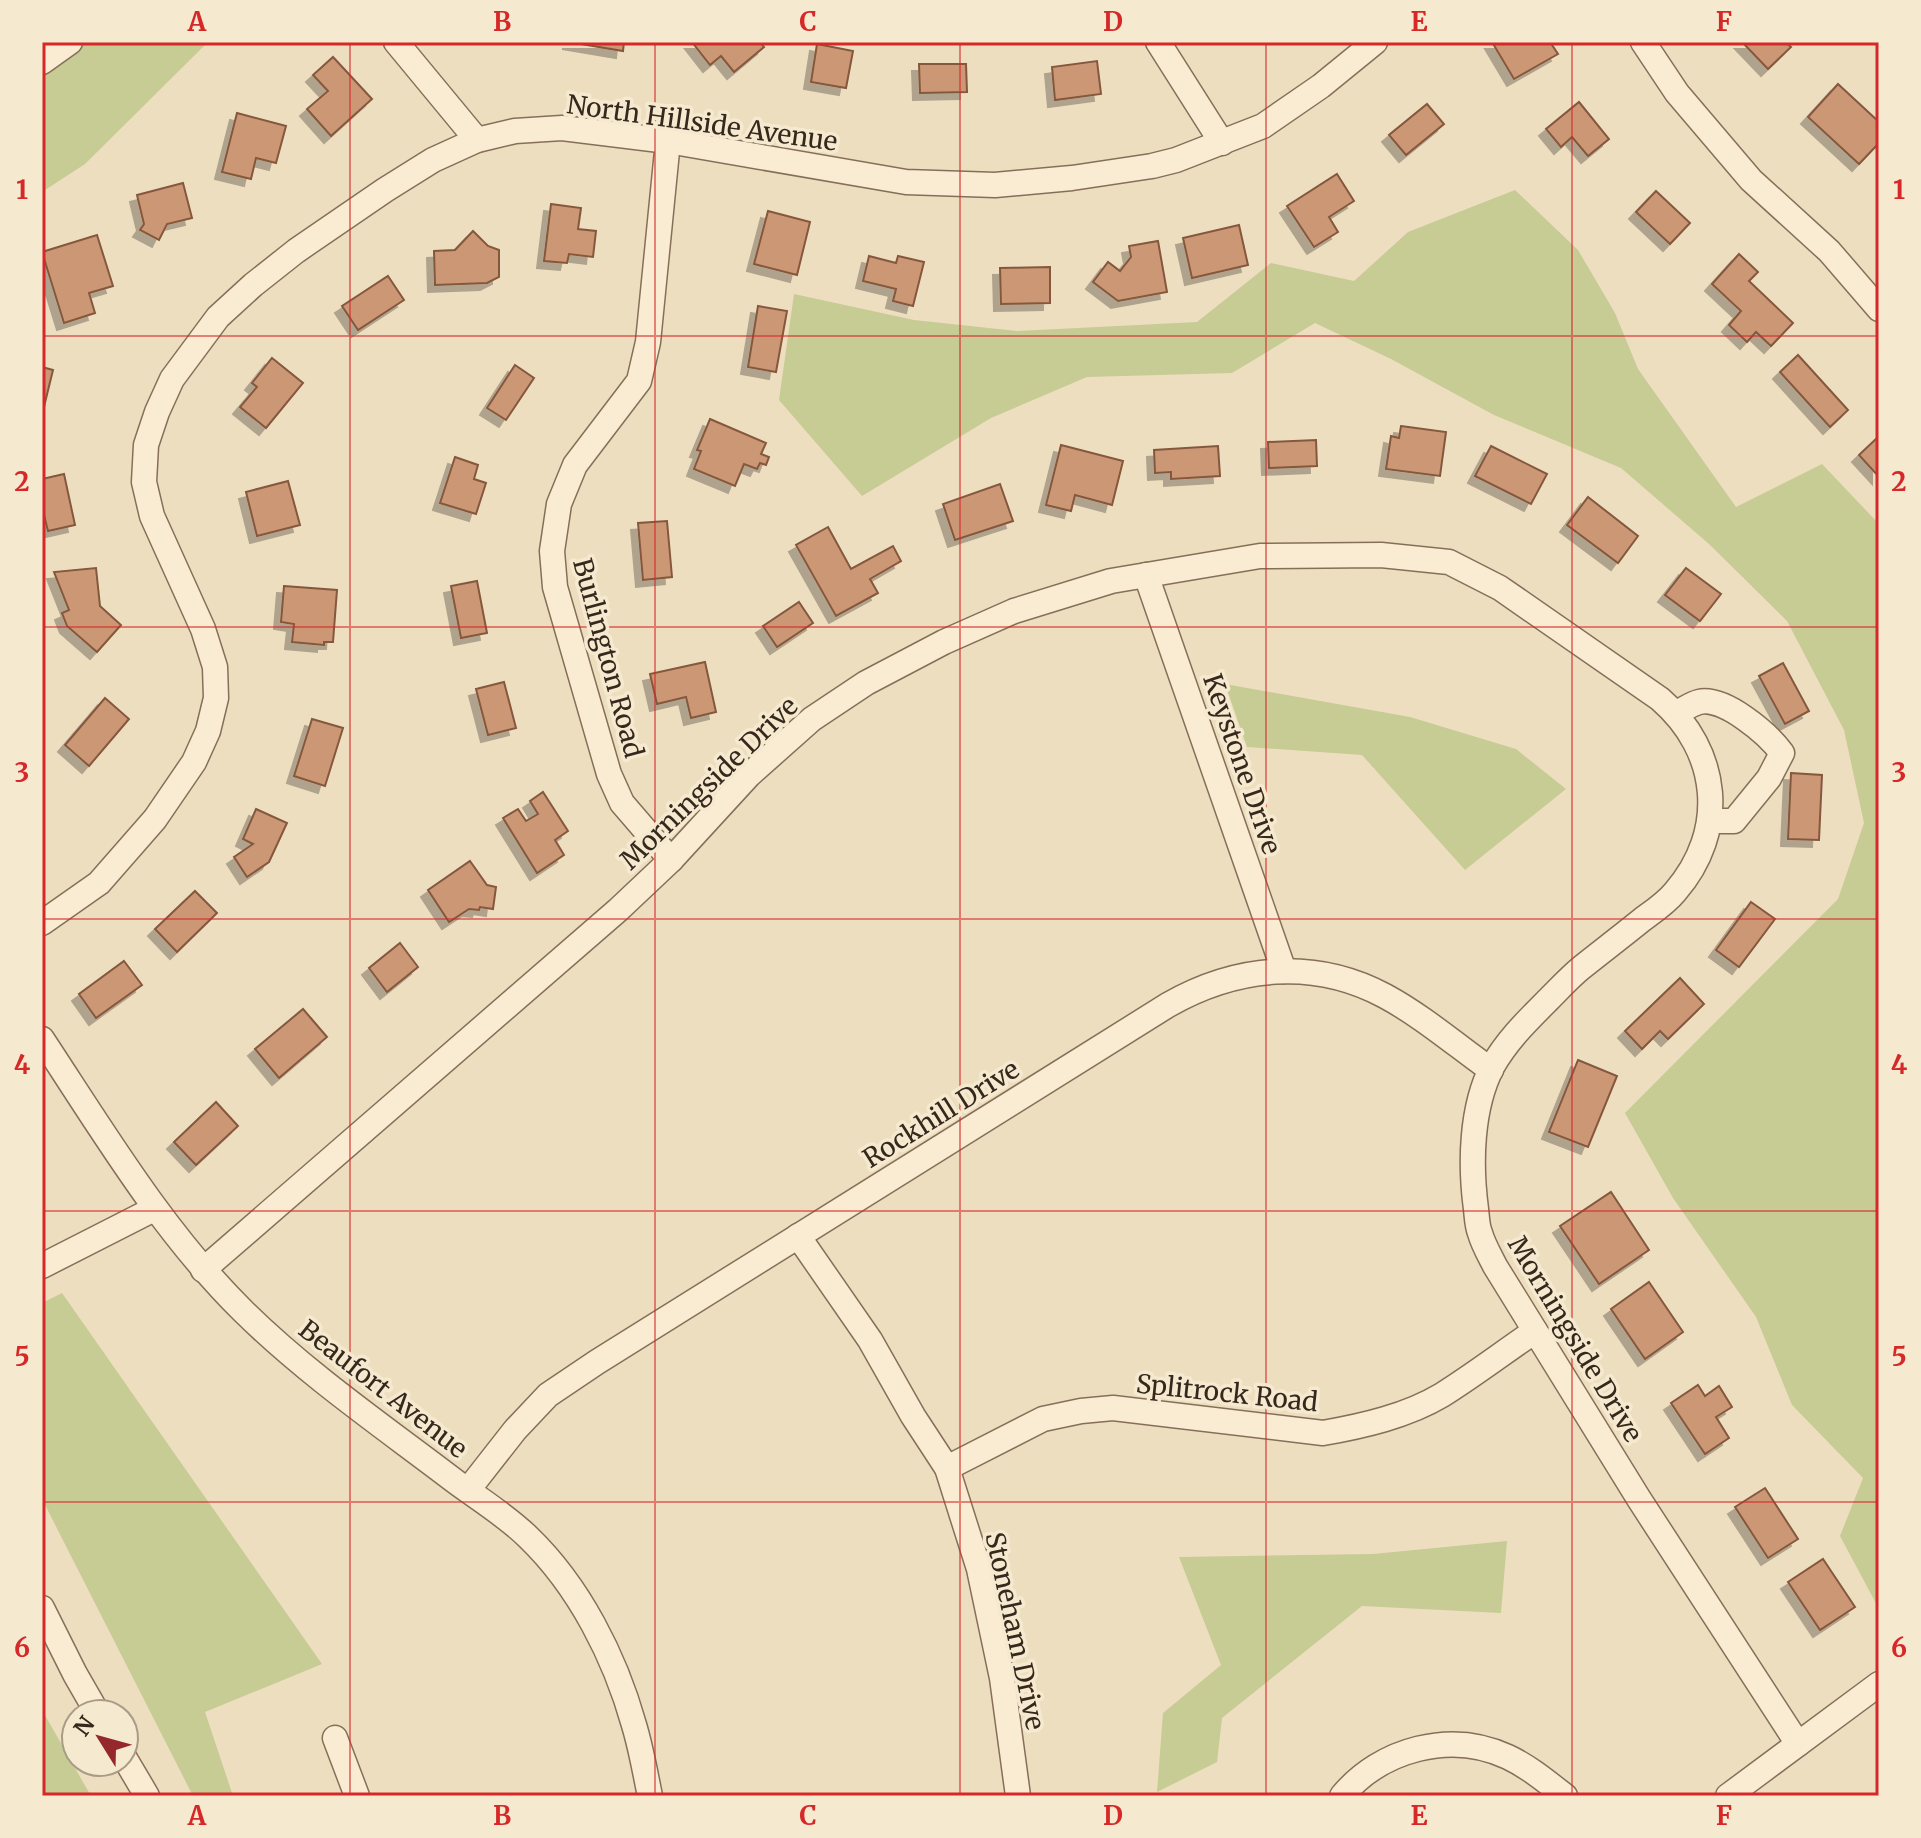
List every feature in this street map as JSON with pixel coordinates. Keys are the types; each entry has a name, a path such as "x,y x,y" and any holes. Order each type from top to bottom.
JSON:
{"street":[{"path":"42,62 70,42"},
{"path":"396,42 477,140"},
{"path":"1158,42 1222,143"},
{"name":"North Hillside Avenue","path":"42,923 99,883 155,819 194,762 214,709 215,667 203,629 152,516 144,482 146,445 172,379 218,317 253,285 296,251 433,160 477,140 515,131 562,128 668,141 906,182 995,185 1072,178 1152,166 1263,126 1321,86 1375,42"},
{"path":"1643,42 1677,93 1751,180 1829,251 1879,309"},
{"name":"Burlington Road","path":"668,141 648,342 639,381 575,465 559,504 552,551 555,587 609,774 622,803 671,860"},
{"name":"Morningside Drive","path":"203,1270 618,910 671,860 749,775 812,719 866,683 944,642 1014,611 1111,581 1260,556 1381,555 1449,562 1500,588 1660,699 1688,729 1706,766 1710,821 1691,872 1674,894 1577,971 1516,1032 1491,1070 1472,1145 1473,1186 1480,1233 1495,1266 1639,1499 1798,1744"},
{"name":"Keystone Drive","path":"1146,575 1284,971"},
{"path":"1676,713 1700,701 1723,705 1772,739 1782,753 1769,778 1734,821 1710,821"},
{"name":"Rockhill Drive","path":"468,1490 515,1430 548,1395 1188,994 1252,973 1284,971 1342,979 1403,1007 1491,1070"},
{"name":"Beaufort Avenue","path":"42,1039 154,1209 203,1270 300,1363 528,1536 565,1580 595,1626 618,1675 635,1726 650,1796"},
{"path":"42,1266 154,1209"},
{"name":"Stoneham Drive","path":"798,1236 870,1340 947,1468 979,1569 1002,1678 1018,1796"},
{"name":"Splitrock Road","path":"947,1468 1043,1419 1081,1411 1113,1408 1323,1433 1355,1428 1440,1396 1535,1331"},
{"path":"42,1608 89,1698"},
{"path":"42,1643 71,1698"},
{"path":"1728,1796 1879,1684"},
{"path":"335,1738 357,1796"},
{"path":"1342,1796 1365,1773 1384,1762 1427,1746 1448,1745 1472,1747 1507,1757 1533,1771 1565,1796"},
{"path":"117,1778 128,1796"},
{"path":"136,1778 147,1796"}],"green space":[{"path":"42,42 208,42 85,164 42,192"},
{"path":"1515,190 1578,250 1615,313 1638,369 1736,507 1822,464 1879,524 1879,1609 1840,1536 1863,1478 1792,1405 1756,1317 1673,1198 1625,1113 1838,899 1864,823 1844,730 1787,621 1709,544 1621,468 1494,415 1391,359 1315,323 1232,373 1087,377 991,418 862,496 779,400 794,294 914,320 1017,331 1197,322 1271,263 1354,281 1408,232"},
{"path":"1225,684 1410,717 1516,749 1566,789 1465,870 1362,755 1247,747"},
{"path":"62,1293 322,1664 205,1712 233,1796 193,1796 42,1499 42,1303"},
{"path":"1507,1541 1501,1613 1362,1606 1222,1718 1217,1762 1157,1792 1163,1713 1221,1665 1179,1557 1373,1554"},
{"path":"42,1710 60,1742 60,1778 81,1778 91,1796 42,1796"}],"building":[{"path":"569,42 624,42 623,51"},
{"path":"692,42 760,42 764,47 734,72 721,56 710,65"},
{"path":"1492,42 1550,42 1558,54 1514,79"},
{"path":"1742,42 1786,42 1791,47 1768,69"},
{"path":"817,44 853,51 846,88 811,82"},
{"path":"333,57 372,99 331,136 307,109 328,91 313,75"},
{"path":"1097,61 1101,94 1055,100 1052,67"},
{"path":"919,64 966,64 967,92 920,93"},
{"path":"1838,84 1879,122 1879,143 1859,164 1808,117"},
{"path":"1579,102 1609,139 1588,156 1572,137 1561,147 1546,129"},
{"path":"1427,104 1444,124 1406,155 1389,135"},
{"path":"237,113 286,126 276,163 256,158 251,179 222,172"},
{"path":"1337,174 1354,201 1329,217 1338,232 1314,247 1287,206"},
{"path":"183,183 192,218 167,224 159,240 140,230 144,224 137,195"},
{"path":"1656,191 1690,223 1670,244 1636,212"},
{"path":"551,204 581,208 578,229 596,231 593,257 569,254 567,263 544,261"},
{"path":"768,211 810,222 797,275 754,264"},
{"path":"1239,225 1248,265 1192,278 1183,238"},
{"path":"473,231 488,246 499,250 499,277 487,283 435,285 434,251 455,250"},
{"path":"97,235 113,286 89,293 95,313 64,323 42,252"},
{"path":"1158,241 1167,292 1118,301 1093,282 1108,262 1120,271 1131,257 1129,246"},
{"path":"1739,254 1758,272 1749,281 1793,323 1771,346 1756,332 1747,342 1729,325 1741,311 1712,284"},
{"path":"869,256 896,263 898,256 924,262 913,306 893,301 896,289 863,281"},
{"path":"1050,267 1050,303 1001,304 1000,268"},
{"path":"388,276 404,300 358,330 342,306"},
{"path":"758,306 787,311 776,372 748,367"},
{"path":"1798,355 1848,410 1830,427 1780,372"},
{"path":"272,358 303,383 266,428 240,407 257,387 252,383"},
{"path":"515,365 534,378 506,420 487,408"},
{"path":"42,367 53,370 42,415"},
{"path":"710,419 766,443 761,454 769,457 766,465 760,463 757,469 744,464 735,486 694,469 701,451 697,450"},
{"path":"1401,426 1446,432 1440,476 1386,469 1391,436 1399,438"},
{"path":"1879,436 1879,477 1859,455"},
{"path":"1316,440 1317,466 1269,468 1268,442"},
{"path":"1061,445 1123,461 1112,505 1075,495 1071,511 1046,505"},
{"path":"1218,446 1220,476 1171,479 1171,472 1155,473 1154,450"},
{"path":"1491,446 1547,474 1531,504 1475,476"},
{"path":"455,457 478,465 474,479 486,483 476,514 440,503"},
{"path":"64,474 75,525 48,531 42,507 42,479"},
{"path":"288,481 300,525 257,536 246,492"},
{"path":"1000,484 1013,521 955,540 943,504"},
{"path":"1588,497 1638,536 1618,563 1567,525"},
{"path":"667,521 672,577 643,580 638,523"},
{"path":"828,527 851,569 893,546 901,561 870,579 878,593 836,616 796,545"},
{"path":"96,568 100,606 121,625 97,652 67,626 62,613 69,610 54,572"},
{"path":"1686,568 1721,594 1700,621 1665,595"},
{"path":"477,581 487,633 461,638 451,586"},
{"path":"284,586 337,590 333,642 324,642 324,645 292,642 294,624 281,622"},
{"path":"799,602 813,623 777,647 763,626"},
{"path":"705,662 716,712 691,718 686,697 657,704 650,674"},
{"path":"1783,663 1809,711 1785,724 1759,676"},
{"path":"504,682 516,728 488,735 476,689"},
{"path":"105,698 129,719 89,766 65,745"},
{"path":"312,719 343,728 325,786 294,776"},
{"path":"1791,773 1822,775 1819,840 1788,839"},
{"path":"543,792 568,831 555,840 564,855 537,873 503,818 518,809 526,821 538,814 530,801"},
{"path":"256,809 287,823 269,862 247,877 234,857 253,844 243,839"},
{"path":"470,861 487,885 496,887 493,909 469,909 449,922 428,890"},
{"path":"195,891 217,913 177,952 155,929"},
{"path":"1751,902 1775,919 1739,967 1716,950"},
{"path":"400,943 418,967 387,992 369,968"},
{"path":"124,961 142,985 96,1018 79,994"},
{"path":"1680,978 1704,1004 1668,1039 1660,1031 1642,1049 1625,1031"},
{"path":"303,1009 327,1037 279,1078 255,1049"},
{"path":"1578,1060 1617,1076 1588,1147 1549,1132"},
{"path":"216,1102 238,1126 196,1165 174,1142"},
{"path":"1611,1192 1649,1250 1599,1284 1560,1226"},
{"path":"1649,1282 1683,1332 1645,1359 1611,1309"},
{"path":"1698,1385 1705,1396 1719,1386 1732,1407 1716,1417 1729,1438 1705,1454 1671,1403"},
{"path":"1765,1488 1798,1539 1768,1558 1735,1507"},
{"path":"1823,1559 1855,1607 1820,1630 1788,1582"}]}
